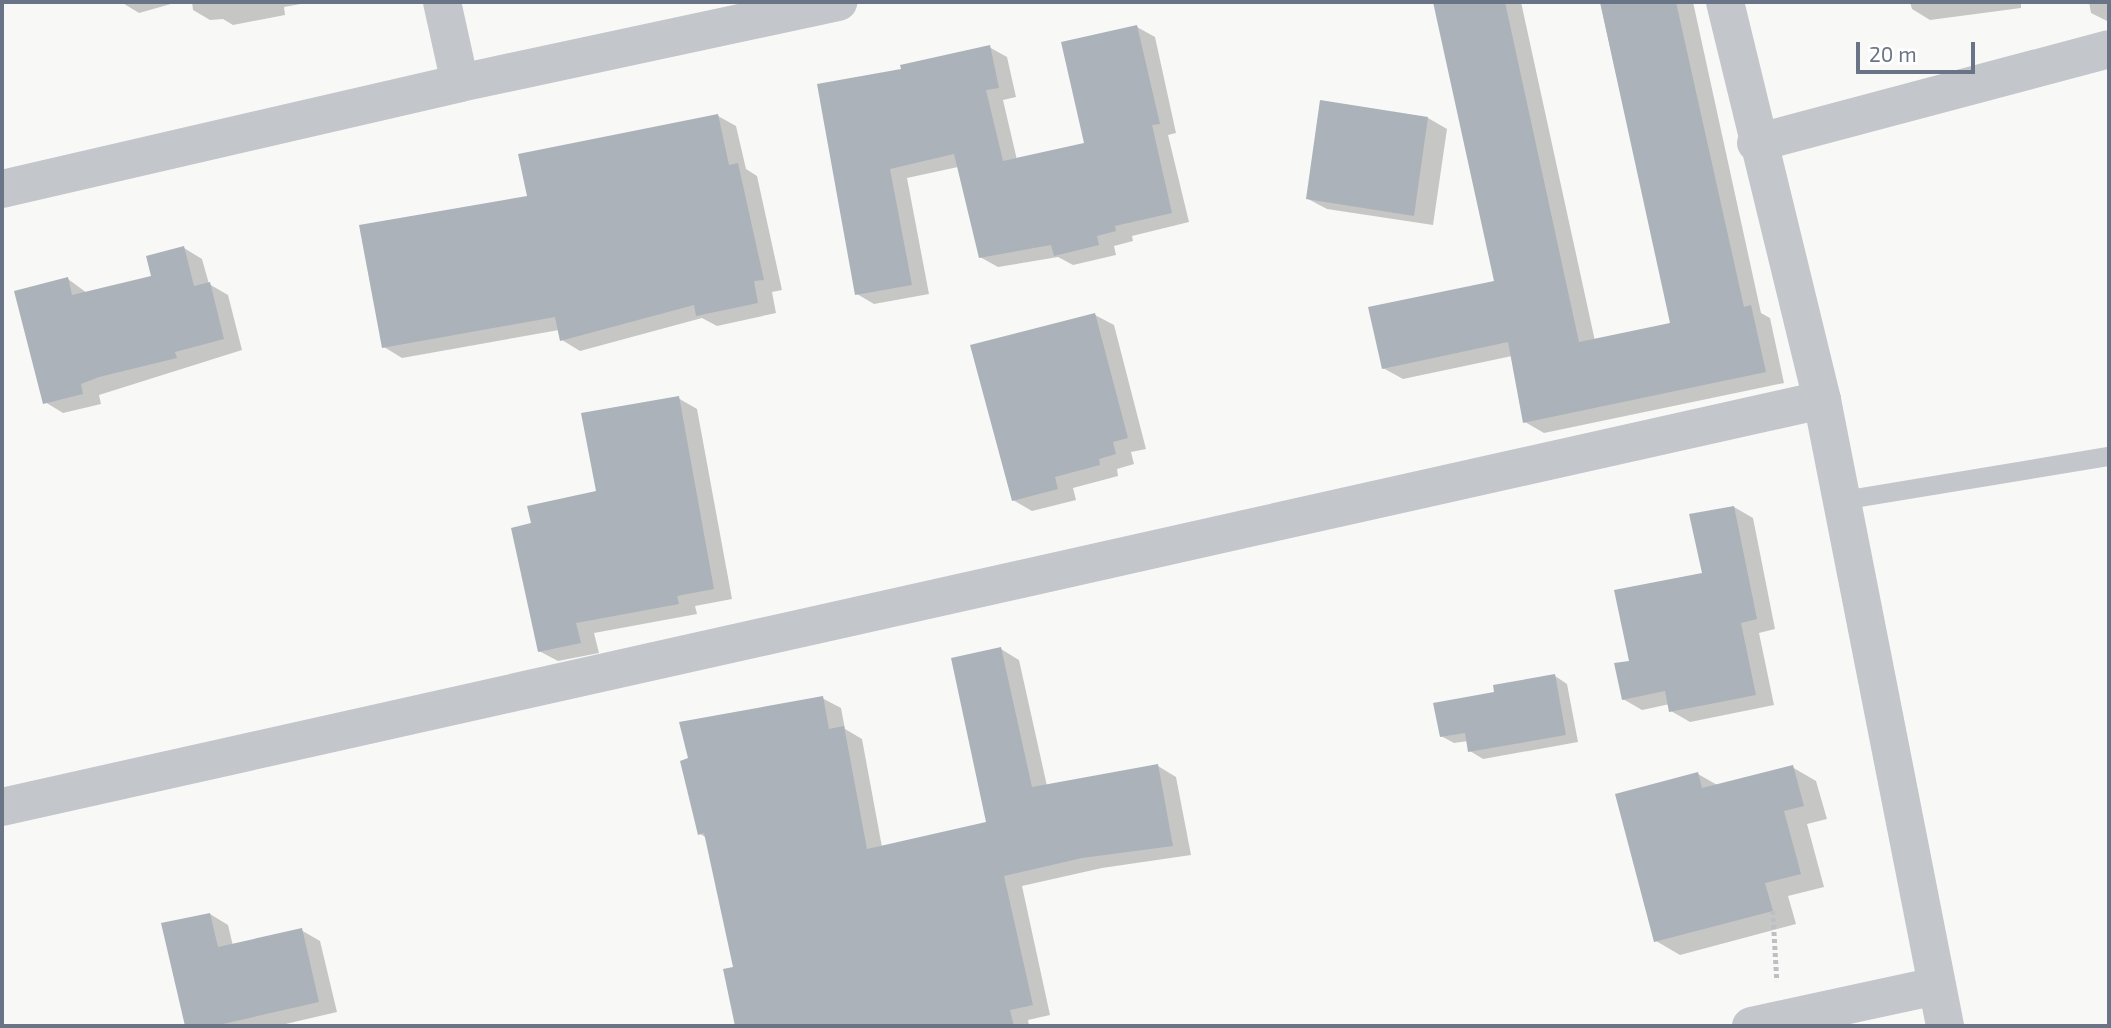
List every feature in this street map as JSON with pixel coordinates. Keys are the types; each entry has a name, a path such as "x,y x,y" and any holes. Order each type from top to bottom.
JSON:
{"street":[{"path":"442,2 460,83"},
{"path":"2,189 460,83 838,2"},
{"path":"1725,2 1756,143 1822,400 1945,1026"},
{"path":"1756,143 2109,50"},
{"path":"2,807 1822,400"},
{"path":"1765,1023 1936,986"}],"lane":[{"path":"1842,500 2109,456"}],"path":[{"path":"1765,1023 1773,911"}],"building":[{"path":"1433,2 1505,2 1579,342 1670,323 1600,2 1676,2 1744,307 1751,305 1766,372 1523,423 1508,342 1382,369 1368,307 1494,281"},
{"path":"1137,25 1160,124 1152,125 1172,213 1115,226 1116,231 1097,236 1099,245 1054,256 1051,245 979,258 954,154 890,169 912,285 855,295 817,84 901,69 900,65 990,45 999,88 986,90 1003,161 1084,143 1061,42"},
{"path":"1320,100 1428,117 1414,216 1306,199"},
{"path":"718,114 729,165 738,163 764,280 754,281 758,303 696,316 694,305 560,341 555,317 382,348 359,225 527,196 518,154"},
{"path":"184,246 194,286 210,282 224,339 175,352 177,358 99,377 81,384 83,394 43,404 14,291 68,277 72,295 151,276 146,256"},
{"path":"1095,313 1128,438 1113,442 1116,454 1099,459 1100,465 1055,477 1058,489 1012,501 970,345"},
{"path":"679,396 714,589 677,596 679,604 576,623 581,643 538,652 511,528 531,523 527,506 596,491 581,413"},
{"path":"1734,506 1757,619 1741,623 1756,695 1669,712 1665,691 1622,700 1614,663 1629,661 1614,590 1702,573 1689,514"},
{"path":"1001,647 1032,787 1158,764 1173,846 1082,858 1004,876 1033,1005 1010,1010 1014,1026 735,1026 723,969 733,967 704,833 698,835 680,761 688,758 679,722 823,696 829,729 844,726 867,849 986,822 951,658"},
{"path":"1555,674 1566,735 1468,752 1465,733 1440,737 1433,703 1494,692 1493,685"},
{"path":"1793,765 1804,806 1784,811 1801,874 1765,883 1773,911 1654,942 1615,794 1698,772 1702,788"},
{"path":"210,913 218,947 302,928 319,1002 214,1026 185,1026 161,923"}]}
